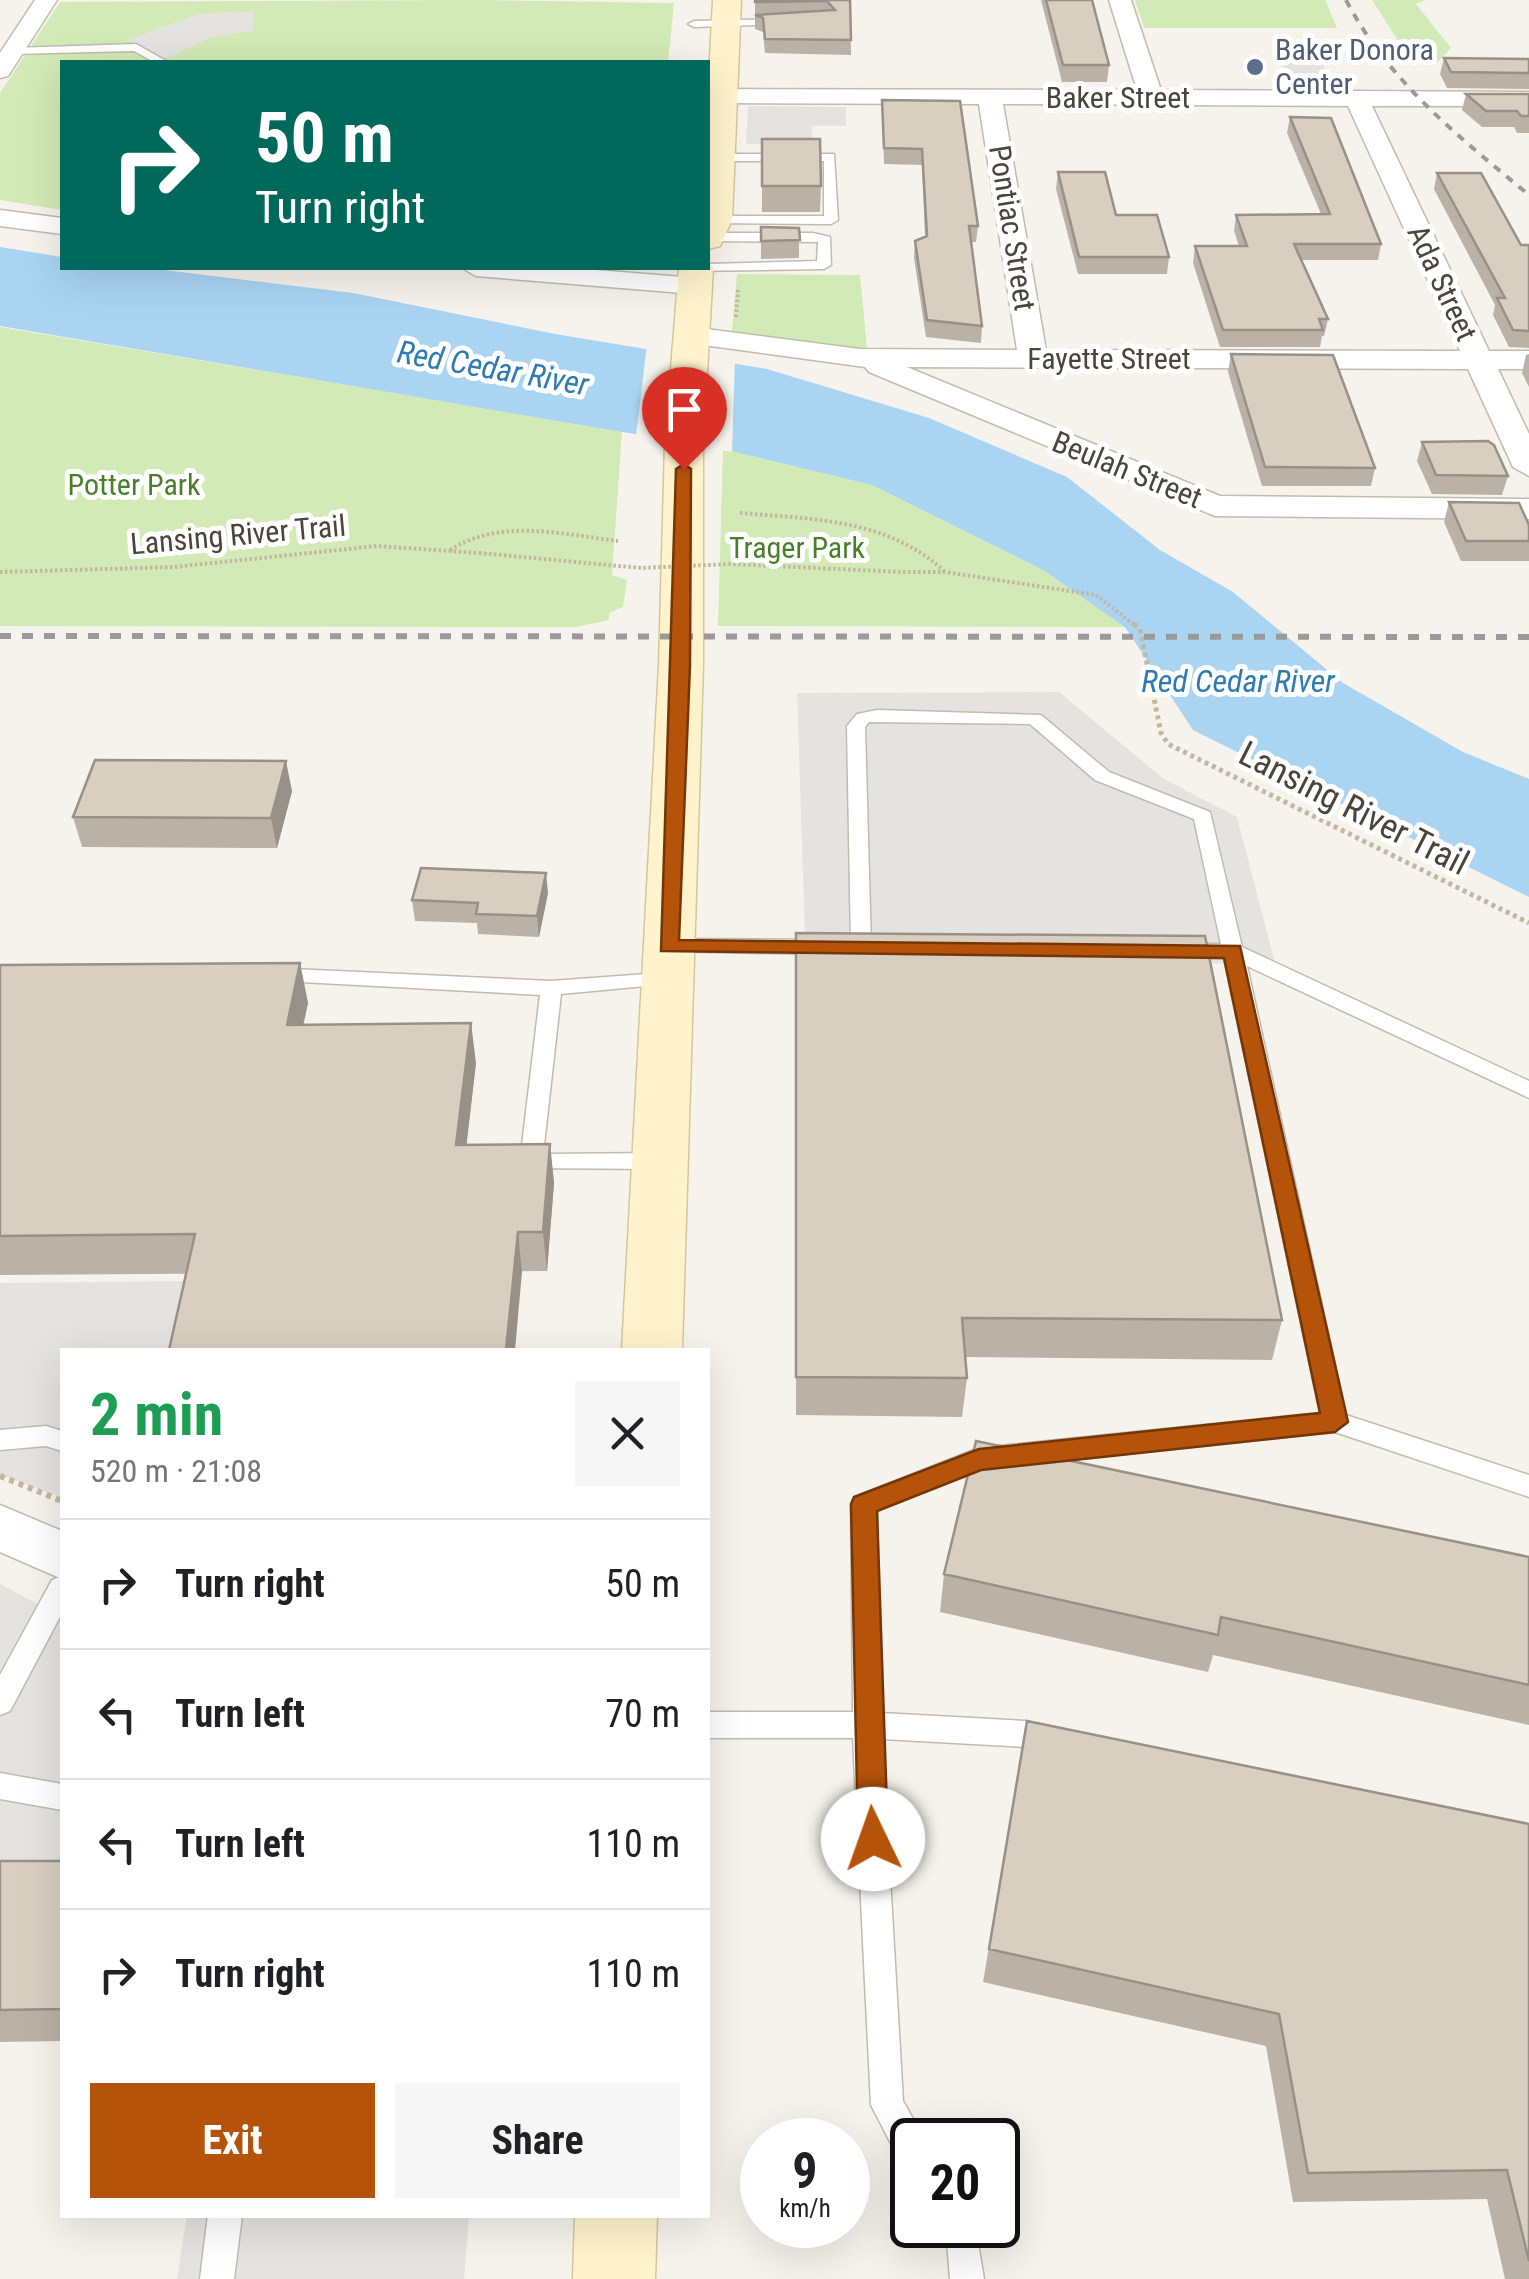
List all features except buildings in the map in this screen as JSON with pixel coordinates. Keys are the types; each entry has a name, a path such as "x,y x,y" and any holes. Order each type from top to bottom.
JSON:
{"main road":[{"path":"710,211 719,158 715,96 726,12"},
{"path":"652,1348 681,665 684,444 701,270"},
{"path":"614,2279 616,2218"}],"street":[{"path":"4,58 46,0"},
{"path":"1120,0 1151,98"},
{"name":"Baker Street","path":"715,96 1529,99"},
{"name":"Pontiac Street","path":"990,98 1033,358"},
{"name":"Ada Street","path":"1357,99 1529,467"},
{"path":"0,218 60,226"},
{"name":"Fayette Street","path":"691,343 860,358 1529,360"},
{"name":"Beulah Street","path":"860,358 1215,506 1529,509"},
{"path":"0,1526 60,1555"}],"lane":[{"path":"694,22 726,12 795,22"},
{"path":"4,58 136,48 158,60"},
{"path":"710,251 830,220 830,158 719,158"},
{"path":"710,252 812,237 824,240 824,264 710,254"},
{"path":"258,976 551,988 667,962 871,947 856,726 862,718 877,715 1035,718 1102,776 1203,816 1335,1422"},
{"path":"1155,950 1233,951 1529,1090"},
{"path":"551,988 531,1162 659,1161"},
{"path":"894,2118 887,2105 867,1724 864,1504 979,1459 1335,1422 1529,1486"},
{"path":"0,1440 46,1436 60,1440"},
{"path":"0,1702 60,1592"},
{"path":"710,1725 867,1724 1025,1734 1083,1746"},
{"path":"0,1786 60,1798"},
{"path":"217,2279 225,2218"},
{"path":"964,2248 967,2279"}],"path":[{"path":"740,513 876,531 926,549 945,572"},
{"path":"450,550 473,535 511,531 618,541"},
{"name":"Lansing River Trail","path":"0,572 174,566 376,546 640,568 731,564 945,572 1096,595 1140,629 1161,733 1168,744 1529,924"},
{"path":"0,1476 60,1500"}],"green space":[{"path":"1135,0 1325,0 1337,28 1144,28"},
{"path":"1372,0 1425,0 1416,4 1451,48 1437,63 1410,59"},
{"path":"60,2 674,3 668,60 60,60 60,210 0,200 0,93"},
{"path":"737,274 860,275 867,349 732,331"},
{"name":"Potter Park","path":"0,327 622,431 612,575 627,580 623,607 609,613 609,620 576,627 0,626"},
{"name":"Trager Park","path":"723,449 872,485 1043,570 1126,627 718,626"}],"shaded area":[{"path":"254,11 253,31 212,37 162,60 127,40 199,14"},
{"path":"1273,44 1314,45 1330,79 1288,78"},
{"path":"748,106 846,107 846,126 812,126 812,144 746,144"},
{"path":"1059,692 1164,779 1237,817 1275,963 806,966 797,693"},
{"path":"189,1281 175,1348 60,1348 60,1497 0,1475 0,1283"},
{"path":"0,1584 60,1616 60,1886 0,1886"},
{"path":"187,2218 469,2218 464,2279 177,2279"}],"water":[{"name":"Red Cedar River","path":"0,247 60,257 60,270 164,270 353,293 555,334 767,369 929,418 1067,477 1160,550 1233,592 1343,683 1463,752 1529,779 1529,897 1193,730 1125,627 1043,570 872,485 723,449 0,326"}],"pier":[{"path":"647,344 735,359 732,452 636,436"}],"railway":[{"path":"1346,0 1363,30 1404,82 1529,195"},
{"path":"0,636 1529,637"}],"place":[{"name":"Baker Donora Center","path":"1255,67"}],"route":[{"path":"684,469 681,665 668,946 1233,951 1335,1422 979,1459 864,1504 873,1839"}]}
